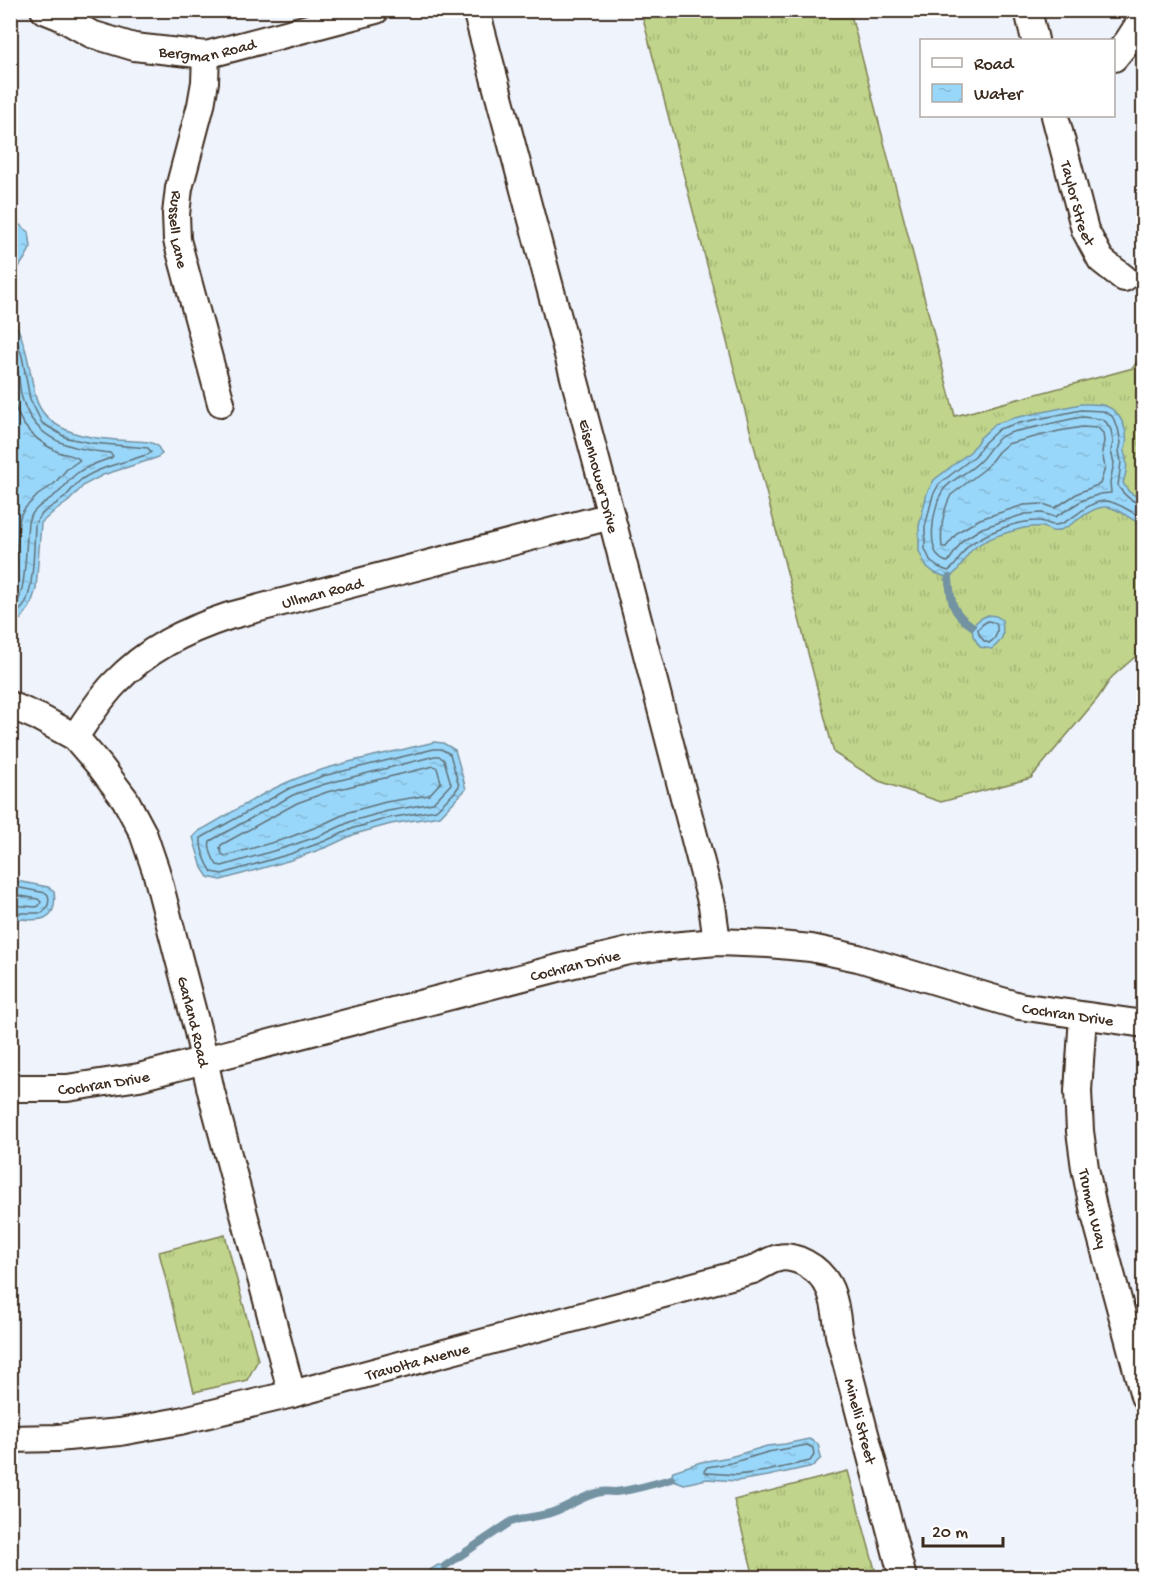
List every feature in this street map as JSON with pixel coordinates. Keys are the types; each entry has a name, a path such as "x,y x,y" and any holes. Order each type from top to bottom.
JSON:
{"street":[{"name":"Bergman Road","path":"44,10 91,34 134,47 206,55 376,10"},
{"name":"Eisenhower Drive","path":"476,10 712,905 717,942"},
{"path":"1028,10 1035,39"},
{"path":"1115,56 1128,41 1143,16"},
{"name":"Russell Lane","path":"206,55 201,105 179,188 176,214 177,240 221,403"},
{"name":"Taylor Street","path":"1055,117 1085,230 1101,260 1124,278"},
{"name":"Ullman Road","path":"75,737 113,684 169,640 198,626 611,516"},
{"name":"Garland Road","path":"10,705 75,737 125,799 143,833 156,871 211,1091 292,1394"},
{"name":"Cochran Drive","path":"10,1088 67,1088 139,1077 629,951 659,946 717,942 811,948 846,955 1019,1006 1143,1024"},
{"name":"Truman Way","path":"1083,1016 1078,1091 1080,1131 1093,1207 1136,1333 1143,1396"},
{"name":"Travolta Avenue","path":"10,1439 57,1438 120,1432 180,1421 292,1394 753,1270 778,1258 798,1259 815,1268"},
{"name":"Minelli Street","path":"815,1268 828,1283 834,1304 839,1335 903,1578"}],"green space":[{"path":"641,11 850,11 955,416 1133,368 1143,351 1143,650 1112,677 1098,698 1031,778 941,802 879,781 834,753"},
{"path":"225,1235 258,1360 247,1380 194,1392 159,1252"},
{"path":"848,1471 877,1577 754,1577 734,1500"}],"water":[{"path":"11,222 16,222 29,232 31,247 11,279"},
{"path":"11,324 16,324 23,342 35,395 41,410 52,422 82,435 149,442 157,445 162,454 103,475 84,485 69,501 41,523 36,589 30,607 21,619 11,621"},
{"path":"1081,404 1106,406 1117,413 1121,419 1126,432 1124,451 1127,467 1123,483 1129,492 1143,500 1143,524 1115,509 1100,508 1057,531 1043,527 1031,527 990,539 973,549 949,578 935,573 926,566 919,551 919,526 927,493 934,480 971,451 980,438 995,424"},
{"path":"988,615 1002,620 1002,637 992,649 980,647 973,636 972,626"},
{"path":"434,742 443,743 455,750 466,789 440,816 391,824 355,834 291,860 221,880 208,877 202,868 193,837 199,831 265,793 323,769"},
{"path":"11,880 48,887 54,891 55,902 49,915 36,920 11,918"},
{"path":"809,1439 818,1444 821,1458 813,1466 737,1481 707,1479 684,1484 671,1479 673,1471 701,1462 730,1457 767,1446"},
{"path":"438,1565 445,1566 449,1577 412,1577 427,1572"}],"waterway":[{"path":"949,578 953,606 960,616 972,626"},
{"path":"445,1566 512,1521 548,1514 595,1493 629,1490 671,1479"}]}
